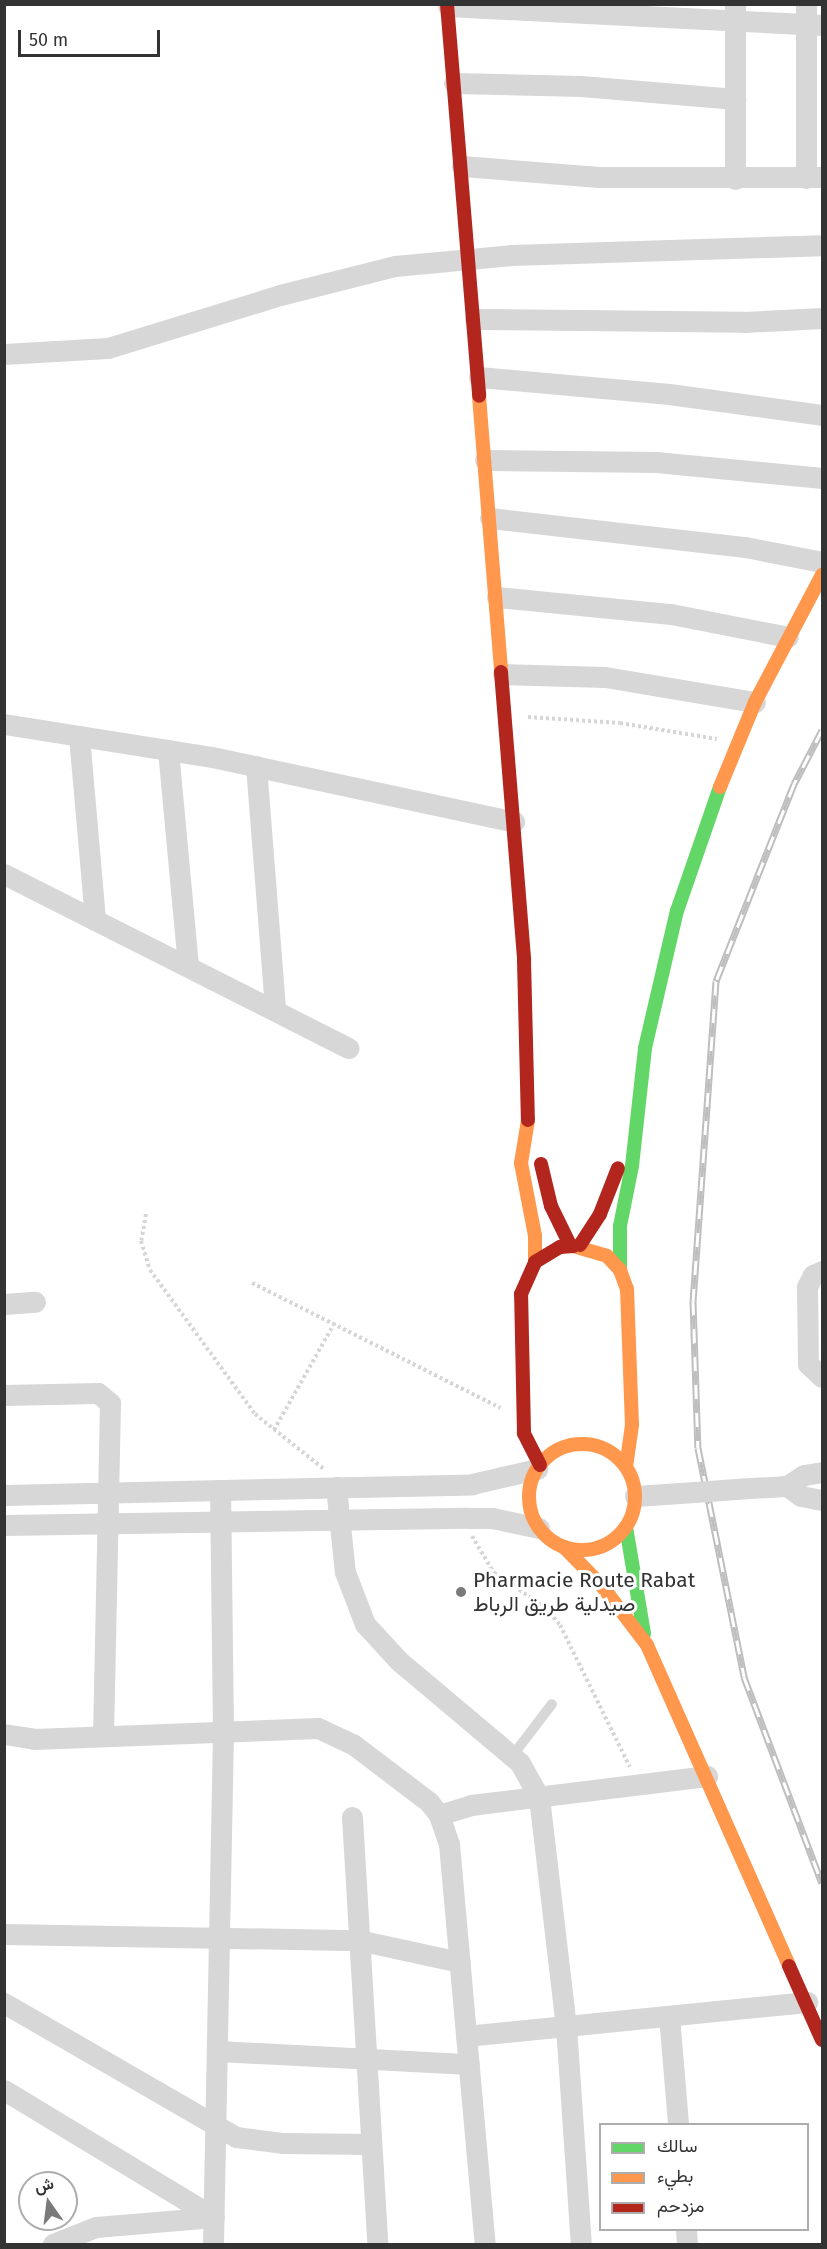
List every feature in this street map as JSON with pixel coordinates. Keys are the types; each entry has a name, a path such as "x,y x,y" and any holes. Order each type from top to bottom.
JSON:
{"main road":[{"path":"448,5 503,674 526,992 528,1120 521,1163 535,1236 535,1262 521,1294 524,1421 527,1445 539,1467"},
{"path":"647,1645 626,1527 635,1496 626,1467 632,1412 627,1289 620,1270 619,1237 632,1166 632,1146 658,984 692,862 737,745 755,702 822,575"},
{"path":"528,1120 537,1139 551,1206 575,1245 599,1250 620,1270"},
{"path":"535,1262 575,1245 600,1214 621,1162 632,1146"},
{"path":"626,1467 603,1448 584,1444 564,1448 539,1467 529,1494 539,1528 564,1547 602,1586 647,1645 822,2040"},
{"path":"564,1547 599,1547 626,1527"}],"street":[{"path":"448,5 811,18 814,178 599,177 462,166"},
{"path":"735,14 735,179"},
{"path":"454,83 581,86 735,99"},
{"path":"4,354 108,348 362,272 469,260 822,245"},
{"path":"475,320 744,322 822,318"},
{"path":"478,377 669,394 822,415"},
{"path":"485,460 656,462 822,478"},
{"path":"490,518 745,547 822,562"},
{"path":"496,597 671,614 788,637"},
{"path":"503,674 606,677 755,702"},
{"path":"4,724 256,766 514,822"},
{"path":"79,736 95,920"},
{"path":"168,750 188,966"},
{"path":"256,766 275,1009"},
{"path":"4,874 275,1009 348,1048"},
{"path":"822,1271 813,1275 807,1287 807,1354 813,1372 822,1377"},
{"path":"4,1304 35,1302"},
{"path":"4,1395 91,1393 107,1399 111,1413 103,1736"},
{"path":"4,1495 472,1484 539,1467"},
{"path":"635,1496 787,1486 804,1475 822,1472"},
{"path":"787,1486 801,1496 822,1500"},
{"path":"336,1487 336,1520 345,1572 364,1624 399,1662 513,1755 531,1779 539,1797 566,2026 581,2244"},
{"path":"213,2244 218,2129 224,1731 220,1490"},
{"path":"4,1525 468,1518 503,1520 539,1528"},
{"path":"4,1734 34,1739 307,1728 338,1734 423,1797 439,1815 449,1844 484,2244"},
{"path":"439,1815 471,1805 707,1776"},
{"path":"352,1817 364,2061 377,2244"},
{"path":"4,1934 358,1940 460,1962"},
{"path":"466,2036 807,2002"},
{"path":"4,2003 218,2129 259,2141 370,2144"},
{"path":"669,2016 678,2123"},
{"path":"218,2052 364,2061 469,2064"},
{"path":"4,2090 214,2217"},
{"path":"53,2244 96,2227 214,2217"}],"lane":[{"path":"513,1755 552,1704"}],"path":[{"path":"506,715 620,723 693,733 737,745"},
{"path":"146,1214 141,1240 150,1270 242,1399 274,1430 312,1458 336,1487"},
{"path":"252,1282 335,1322 524,1421"},
{"path":"274,1430 335,1322"},
{"path":"468,1518 480,1553 494,1573 546,1608 560,1625 638,1784"}],"railway":[{"path":"822,730 794,784 716,981 693,1301 698,1448 744,1677 822,1883"}],"traffic: fast":[{"path":"620,1270 620,1226 632,1166 645,1048 677,911 720,787"},
{"path":"626,1527 644,1633"}],"traffic: slow":[{"path":"479,396 501,672"},
{"path":"720,787 755,702 822,575"},
{"path":"528,1120 521,1163 535,1236 535,1262"},
{"path":"573,1246 607,1256 620,1270 627,1289 632,1425 626,1467"},
{"path":"582,1444 602,1448 619,1460 631,1477 635,1497 631,1517 619,1534 602,1546 582,1550 562,1546 545,1534 533,1517 529,1497 533,1477 545,1460 562,1448 582,1444"},
{"path":"564,1547 602,1586 647,1645 789,1966"}],"traffic: jam":[{"path":"447,4 479,396"},
{"path":"501,672 524,960 528,1120"},
{"path":"541,1164 551,1206 570,1245"},
{"path":"580,1245 600,1214 618,1168"},
{"path":"540,1465 524,1433 521,1294 535,1262 560,1247 573,1246"},
{"path":"789,1966 822,2040"}],"place":[{"name":"Pharmacie Route Rabat صيدلية طريق الرباط","path":"461,1592"}]}
